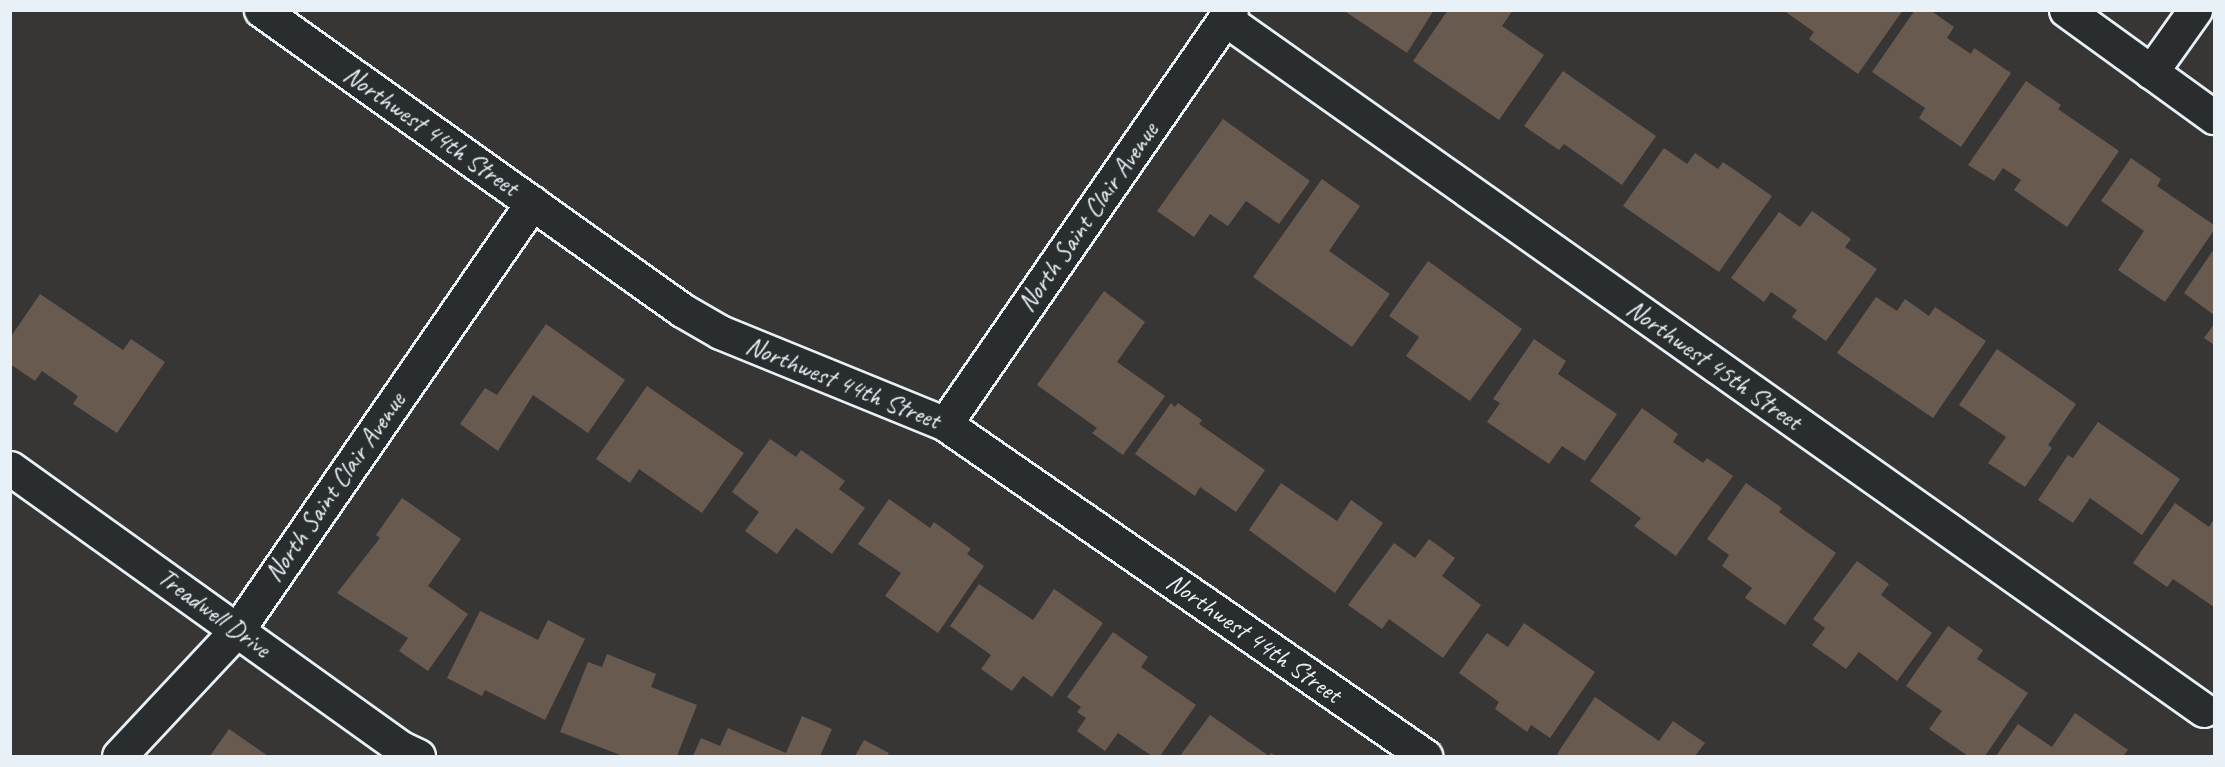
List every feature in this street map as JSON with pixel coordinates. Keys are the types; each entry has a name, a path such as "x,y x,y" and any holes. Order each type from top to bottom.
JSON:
{"street":[{"path":"2066,10 2214,117"},
{"path":"2151,72 2195,10"},
{"name":"Northwest 44th Street","path":"267,12 682,310 720,332 945,424 1425,756"},
{"name":"North Saint Clair Avenue","path":"945,424 1228,15"},
{"name":"Northwest 45th Street","path":"1228,15 2204,710"},
{"name":"North Saint Clair Avenue","path":"119,756 238,629 532,202"},
{"name":"Treadwell Drive","path":"10,468 238,629 399,747 418,756"}],"building":[{"path":"1343,10 1434,10 1407,53"},
{"path":"1448,10 1513,10 1502,26 1544,55 1499,120 1413,61"},
{"path":"1783,10 1903,10 1858,74 1809,39 1814,32"},
{"path":"1915,10 1930,10 1954,27 1947,38 1971,54 1974,48 2011,73 1961,147 1919,118 1925,108 1872,72"},
{"path":"1563,71 1656,136 1622,185 1564,144 1559,150 1524,126"},
{"path":"2026,81 2061,105 2058,109 2119,151 2067,227 2014,190 2021,180 2003,168 1994,181 1968,165"},
{"path":"1223,119 1310,181 1279,224 1246,201 1228,226 1210,214 1194,237 1157,211"},
{"path":"1664,148 1687,164 1695,153 1718,169 1723,162 1772,196 1719,272 1623,206"},
{"path":"2131,158 2161,179 2157,186 2214,225 2214,230 2165,302 2118,270 2144,231 2101,201"},
{"path":"1322,179 1360,206 1329,251 1390,294 1352,347 1253,277"},
{"path":"1812,211 1851,239 1845,247 1877,269 1826,341 1792,317 1797,310 1771,292 1764,302 1731,278 1779,212 1800,227"},
{"path":"2214,249 2214,315 2184,293"},
{"path":"1428,261 1522,329 1470,401 1406,356 1419,337 1389,316"},
{"path":"1104,291 1145,322 1117,362 1165,396 1123,455 1092,433 1097,428 1037,385"},
{"path":"40,294 123,350 131,339 165,362 117,433 73,404 78,396 42,371 35,381 10,364 10,338"},
{"path":"1876,297 1897,311 1905,299 1929,316 1935,307 1986,341 1933,418 1837,353"},
{"path":"546,324 625,380 588,433 533,395 498,451 460,424 485,388 497,395"},
{"path":"2214,324 2214,345 2204,338"},
{"path":"1534,339 1566,361 1558,374 1617,414 1585,461 1562,446 1549,464 1487,422 1500,403 1493,399"},
{"path":"1997,349 2076,404 2048,445 2052,448 2025,487 1988,463 2006,437 1959,405"},
{"path":"647,386 744,453 702,513 639,469 630,483 596,459"},
{"path":"1171,403 1175,407 1178,403 1202,420 1199,424 1265,470 1236,512 1200,487 1195,496 1135,454"},
{"path":"1642,408 1678,434 1673,442 1703,463 1707,458 1733,476 1676,556 1634,526 1641,518 1590,481"},
{"path":"2098,422 2180,479 2142,535 2090,498 2073,523 2038,500 2068,455 2073,458"},
{"path":"770,439 796,457 801,450 845,481 839,489 865,508 832,554 796,528 777,554 745,531 759,512 732,492"},
{"path":"1281,483 1337,521 1351,500 1383,523 1335,593 1249,530"},
{"path":"1746,483 1782,508 1779,512 1836,553 1785,625 1745,598 1752,588 1722,566 1729,555 1707,539"},
{"path":"402,498 461,539 428,586 468,614 428,671 399,651 408,638 337,593 380,538 376,535"},
{"path":"889,499 930,528 934,522 971,549 967,554 984,566 938,633 885,596 901,573 858,544"},
{"path":"2175,503 2209,527 2214,519 2214,607 2173,579 2167,587 2133,563"},
{"path":"1429,539 1455,558 1442,576 1481,605 1443,658 1389,619 1382,629 1348,605 1394,543 1415,558"},
{"path":"1857,561 1889,584 1881,595 1932,633 1897,681 1859,652 1846,669 1812,645 1825,628 1813,619"},
{"path":"979,584 1033,620 1054,589 1103,623 1052,697 1023,676 1012,691 981,669 991,655 950,626"},
{"path":"480,611 538,640 548,620 585,639 545,720 485,690 482,696 447,678"},
{"path":"1524,623 1595,672 1550,738 1531,725 1527,732 1495,709 1499,702 1459,673 1487,633 1508,647"},
{"path":"1948,626 1983,650 1977,659 2028,693 1985,756 1968,756 1929,729 1942,711 1906,686"},
{"path":"1113,632 1148,657 1141,667 1196,705 1160,756 1152,756 1118,733 1105,751 1077,731 1086,718 1077,712 1081,707 1067,697"},
{"path":"607,654 656,674 651,687 697,705 677,756 623,756 560,732 588,662 602,667"},
{"path":"1595,697 1659,741 1673,721 1705,743 1695,756 1561,756 1557,754"},
{"path":"2075,713 2128,750 2123,756 1996,756 2018,724 2052,747"},
{"path":"1210,715 1269,756 1180,756"},
{"path":"802,716 832,729 820,756 693,756 701,738 720,746 728,728 786,753"},
{"path":"229,729 268,756 210,756"},
{"path":"864,740 889,753 887,756 855,756"}]}
